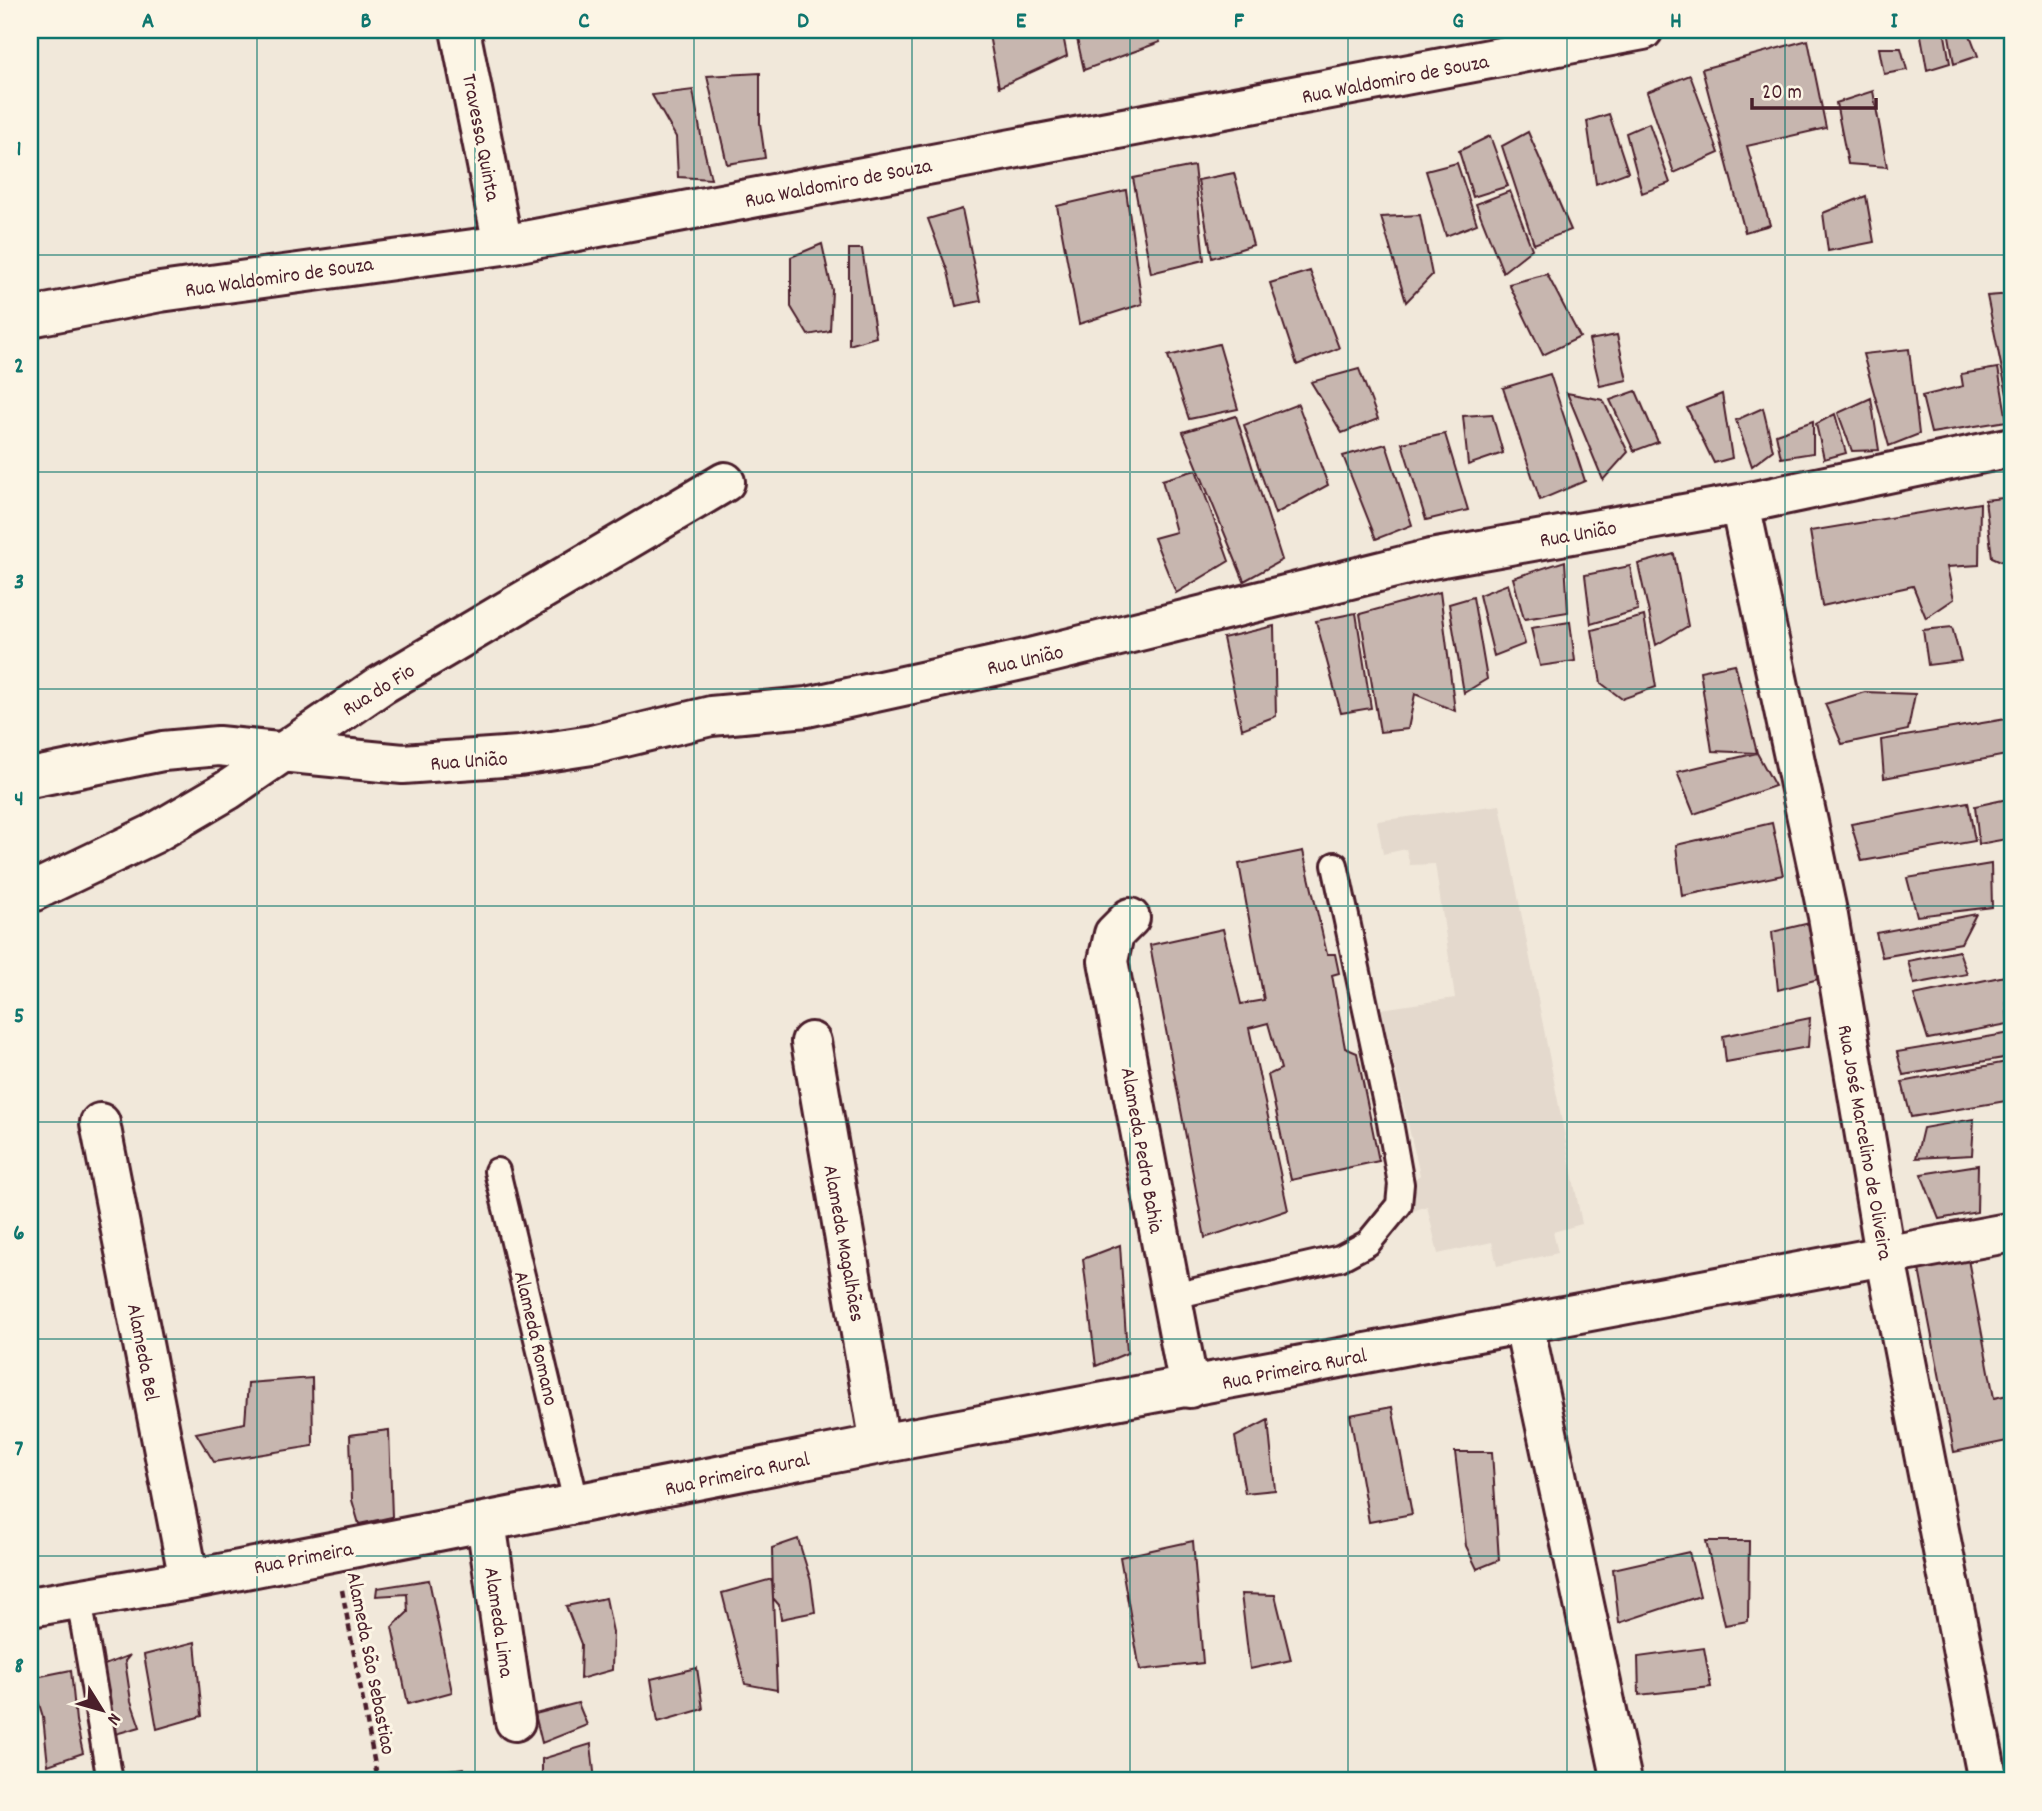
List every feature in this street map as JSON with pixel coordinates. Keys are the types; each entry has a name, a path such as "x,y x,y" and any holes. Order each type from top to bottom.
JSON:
{"street":[{"name":"Travessa Quinta","path":"460,30 503,245"},
{"name":"Rua Waldomiro de Souza","path":"30,317 160,292 503,245 1643,30"},
{"name":"Rua União","path":"30,778 163,751 218,746 403,764 507,757 592,745 711,716 807,707 1026,659 1431,559 1740,504 2012,447"},
{"name":"Rua do Fio","path":"30,893 153,834 228,790 382,685 725,482"},
{"name":"Rua José Marcelino de Oliveira","path":"1740,504 1828,916 1885,1254 1988,1781"},
{"name":"Alameda Pedro Bahia","path":"1130,918 1114,934 1108,961 1189,1388"},
{"name":"Alameda Magalhães","path":"811,1042 880,1444"},
{"name":"Alameda Bel","path":"100,1123 189,1580"},
{"name":"Rua Primeira Rural","path":"577,1506 880,1444 2012,1232"},
{"path":"1524,1325 1622,1781"},
{"name":"Rua Primeira","path":"30,1607 189,1580 577,1506"},
{"name":"Alameda Lima","path":"485,1522 515,1721"}],"lane":[{"path":"1170,1297 1340,1258 1368,1243 1399,1205 1401,1184 1390,1122 1335,865"},
{"name":"Alameda Romano","path":"497,1171 577,1506"},
{"path":"79,1599 110,1781"}],"path":[{"name":"Alameda São Sebastiao","path":"334,1551 378,1781"}],"shaded area":[{"path":"1500,805 1582,1224 1553,1232 1558,1253 1497,1266 1492,1242 1438,1254 1427,1206 1413,1211 1408,1184 1420,1175 1381,1009 1455,998 1435,864 1410,865 1406,849 1383,854 1377,821"}],"building":[{"path":"988,30 1062,30 1067,56 999,87"},
{"path":"1075,30 1157,30 1160,42 1084,70"},
{"path":"1920,30 1944,30 1950,63 1927,70"},
{"path":"1948,30 1968,30 1978,56 1954,64"},
{"path":"1808,40 1826,128 1747,146 1770,225 1745,232 1702,69"},
{"path":"1879,48 1901,48 1907,70 1884,74"},
{"path":"760,73 760,123 765,158 727,164 707,76"},
{"path":"1690,75 1719,153 1674,173 1647,92"},
{"path":"693,90 711,179 678,177 676,137 652,95"},
{"path":"1873,91 1887,167 1848,164 1836,103"},
{"path":"1609,114 1628,172 1596,184 1587,121"},
{"path":"1649,123 1670,183 1642,193 1626,133"},
{"path":"1528,132 1571,230 1534,244 1502,146"},
{"path":"1490,136 1508,186 1473,197 1459,151"},
{"path":"1457,163 1477,224 1446,236 1426,171"},
{"path":"1194,166 1204,260 1151,273 1133,178"},
{"path":"1234,173 1253,245 1212,258 1198,180"},
{"path":"1126,190 1142,304 1079,324 1057,206"},
{"path":"1510,191 1532,249 1503,272 1476,204"},
{"path":"1866,196 1874,242 1828,251 1823,213"},
{"path":"962,209 981,301 956,306 948,272 928,219"},
{"path":"1420,215 1432,275 1406,302 1381,217"},
{"path":"822,244 832,290 830,331 808,335 791,307 791,257"},
{"path":"849,249 862,249 876,337 849,345"},
{"path":"1310,271 1339,348 1297,365 1270,283"},
{"path":"1547,274 1580,337 1543,355 1509,284"},
{"path":"2012,294 2012,419 1987,296"},
{"path":"1617,335 1627,380 1600,386 1589,340"},
{"path":"1219,344 1238,409 1189,419 1168,356"},
{"path":"1909,349 1919,434 1889,446 1863,354"},
{"path":"1998,368 2007,421 1931,433 1922,396 1963,386 1961,374"},
{"path":"1359,369 1378,419 1342,433 1311,382"},
{"path":"1550,374 1585,481 1540,500 1503,388"},
{"path":"1636,391 1658,442 1634,451 1610,400"},
{"path":"1567,393 1603,400 1628,452 1603,480"},
{"path":"1722,394 1732,458 1714,463 1687,408"},
{"path":"1871,398 1879,450 1852,451 1838,413"},
{"path":"1298,404 1328,485 1275,514 1244,425"},
{"path":"1763,408 1773,450 1752,466 1736,420"},
{"path":"1492,414 1503,453 1468,465 1463,416"},
{"path":"1835,414 1846,453 1824,459 1816,424"},
{"path":"1236,416 1282,560 1244,581 1183,432"},
{"path":"1813,421 1813,453 1781,458 1776,434"},
{"path":"1445,434 1468,510 1426,520 1402,443"},
{"path":"1386,444 1412,525 1376,539 1343,456"},
{"path":"1196,470 1229,561 1176,593 1154,538 1176,532 1162,480"},
{"path":"2012,497 2012,566 1992,557 1985,500"},
{"path":"1980,503 1979,565 1947,567 1954,599 1926,618 1913,586 1822,606 1810,531"},
{"path":"1674,554 1688,626 1656,645 1638,564"},
{"path":"1565,561 1568,612 1524,619 1513,578"},
{"path":"1630,566 1638,610 1591,624 1585,575"},
{"path":"1508,584 1525,644 1494,656 1479,595"},
{"path":"1440,592 1455,711 1415,694 1408,729 1380,732 1360,614"},
{"path":"1473,597 1487,679 1464,693 1449,604"},
{"path":"1356,613 1371,708 1341,713 1316,621"},
{"path":"1644,616 1656,687 1622,699 1601,683 1592,630"},
{"path":"1570,622 1575,661 1540,666 1531,628"},
{"path":"1274,626 1276,716 1242,729 1223,638"},
{"path":"1952,627 1961,661 1928,665 1923,630"},
{"path":"1735,664 1757,753 1712,751 1700,671"},
{"path":"1865,692 1915,694 1908,730 1842,744 1825,704"},
{"path":"2012,718 2012,754 1884,778 1881,740"},
{"path":"1757,753 1775,786 1694,814 1677,772"},
{"path":"2012,798 2012,838 1979,844 1975,806"},
{"path":"1968,802 1975,841 1862,861 1851,824"},
{"path":"1772,823 1783,875 1682,896 1676,845"},
{"path":"1303,851 1327,954 1335,954 1339,973 1332,975 1345,1048 1357,1053 1379,1161 1291,1180 1268,1075 1281,1069 1268,1023 1249,1028 1288,1210 1205,1238 1150,945 1223,929 1241,1004 1264,1000 1239,864"},
{"path":"1991,864 1992,907 1917,916 1907,878"},
{"path":"1976,914 1961,943 1882,957 1876,933"},
{"path":"1818,921 1822,978 1778,990 1772,932"},
{"path":"1959,951 1967,974 1914,984 1908,961"},
{"path":"2005,976 2008,1024 1928,1039 1914,995"},
{"path":"1810,1018 1808,1047 1726,1062 1723,1036"},
{"path":"2011,1033 2003,1058 1903,1075 1897,1052"},
{"path":"2012,1061 2012,1100 1911,1117 1902,1082"},
{"path":"1974,1119 1972,1155 1916,1158 1923,1128"},
{"path":"1978,1165 1977,1212 1939,1219 1921,1174"},
{"path":"1120,1245 1127,1353 1096,1366 1083,1259"},
{"path":"1967,1254 1994,1398 2012,1394 2012,1440 1954,1452 1918,1264"},
{"path":"312,1378 313,1446 214,1462 196,1433 245,1423 248,1383"},
{"path":"1392,1407 1412,1514 1369,1522 1350,1415"},
{"path":"1268,1420 1275,1490 1245,1493 1235,1437"},
{"path":"389,1430 392,1517 359,1524 352,1500 350,1435"},
{"path":"1455,1452 1492,1452 1499,1560 1477,1569 1466,1546"},
{"path":"798,1539 811,1581 815,1612 781,1619 779,1605 773,1598 772,1548"},
{"path":"1193,1541 1203,1663 1140,1670 1120,1557"},
{"path":"1706,1541 1749,1541 1748,1621 1725,1625"},
{"path":"1689,1552 1700,1596 1619,1623 1613,1569"},
{"path":"772,1579 777,1690 745,1684 722,1593"},
{"path":"429,1580 452,1692 408,1704 392,1627 408,1612 407,1594 376,1596 377,1588"},
{"path":"1241,1594 1275,1595 1291,1660 1250,1669"},
{"path":"606,1598 613,1632 612,1670 580,1679 581,1644 566,1606"},
{"path":"195,1642 202,1716 157,1729 144,1655"},
{"path":"1704,1648 1711,1687 1639,1695 1638,1657"},
{"path":"130,1655 125,1661 131,1701 140,1727 105,1737 110,1693 94,1669"},
{"path":"697,1668 703,1709 658,1722 651,1679"},
{"path":"71,1670 76,1721 83,1753 48,1765 43,1717 31,1678"},
{"path":"578,1703 587,1725 542,1743 535,1714"},
{"path":"591,1744 595,1781 542,1781 542,1759"},
{"path":"464,1768 467,1781 422,1781 423,1773"}]}
